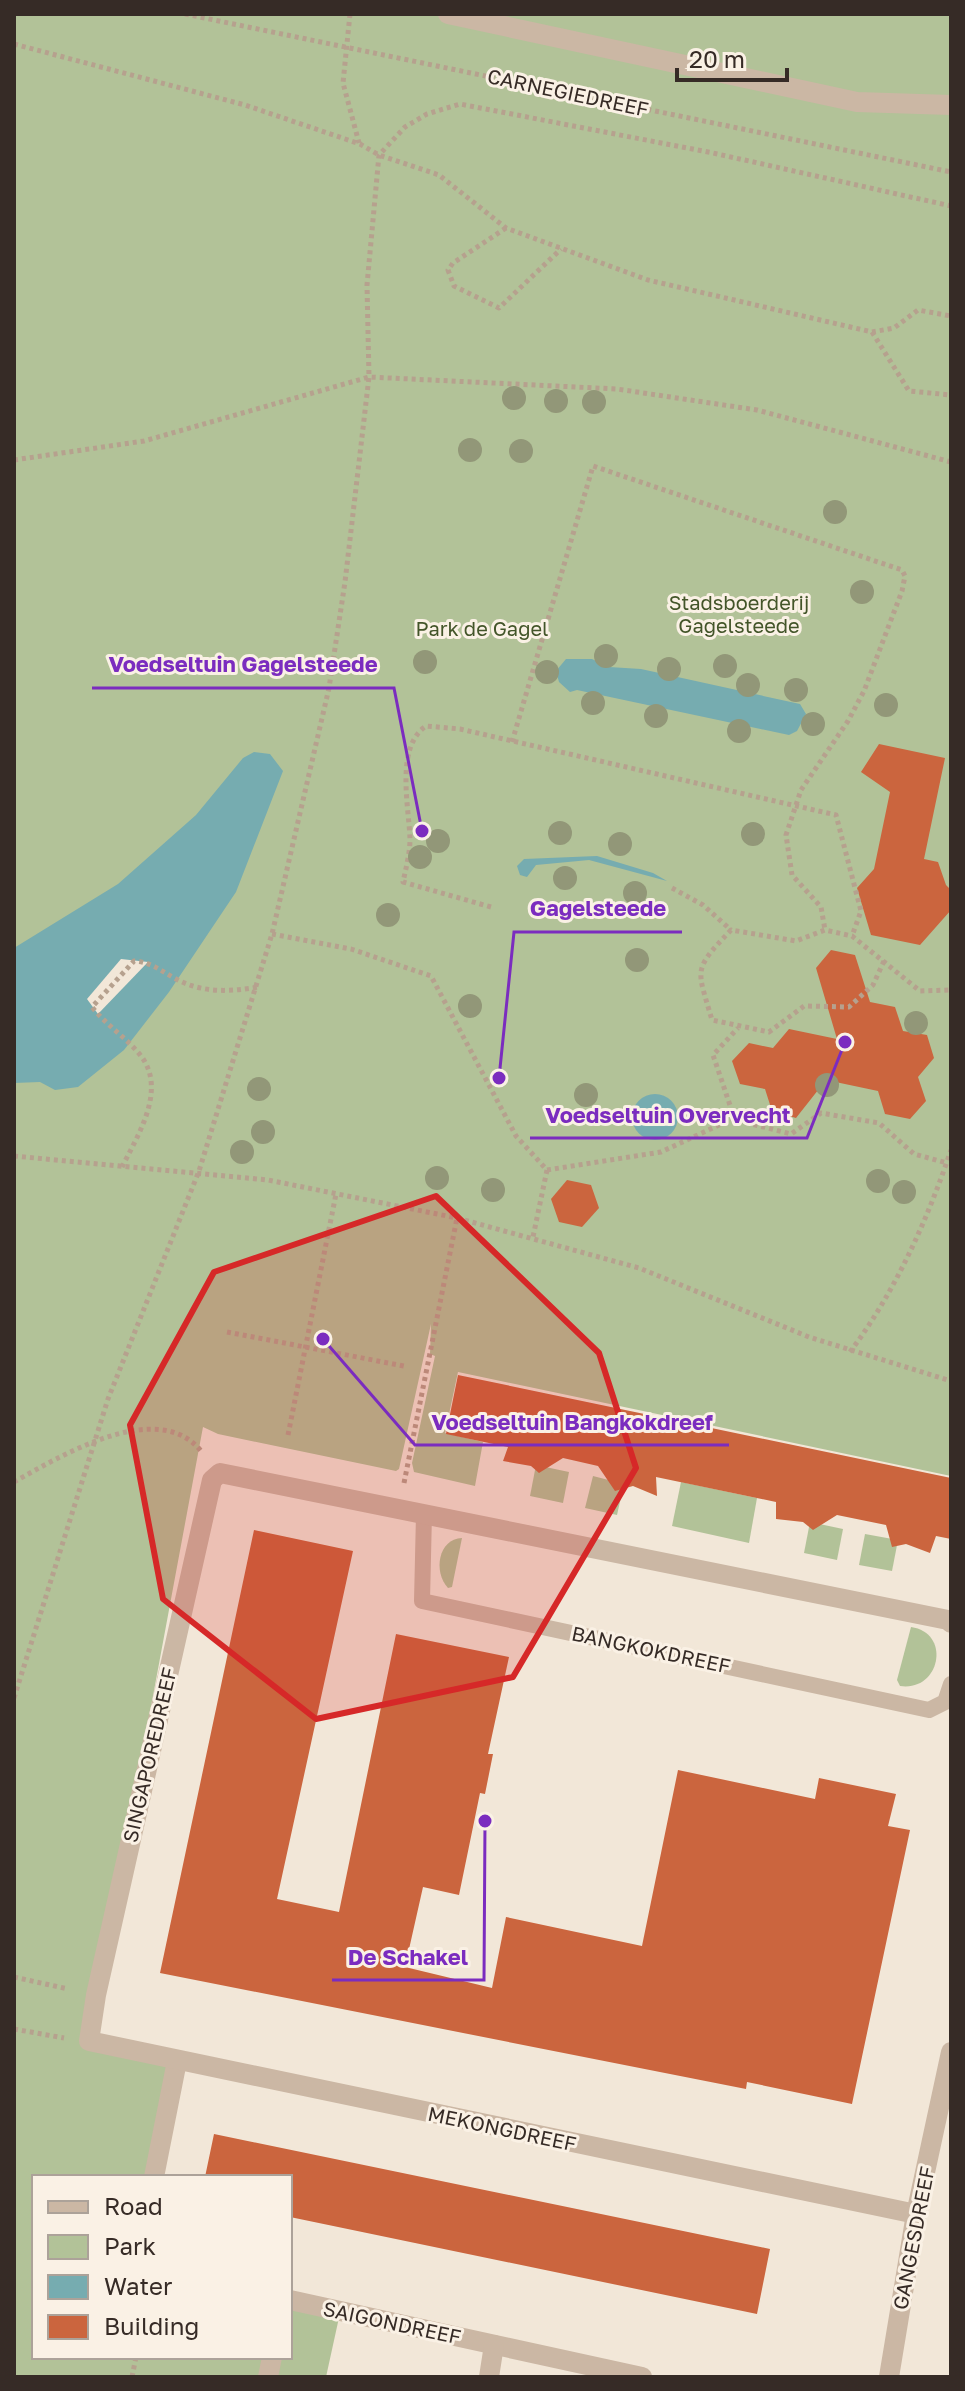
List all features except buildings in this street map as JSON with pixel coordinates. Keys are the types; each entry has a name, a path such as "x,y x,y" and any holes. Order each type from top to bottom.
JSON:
{"street":[{"path":"448,14 857,102 951,105"},
{"path":"220,1473 917,1613 951,1623"},
{"name":"SINGAPOREDREEF","path":"89,2041 96,1995 212,1480 220,1473"},
{"name":"MEKONGDREEF","path":"89,2041 916,2214"},
{"name":"GANGESDREEF","path":"889,2377 916,2214 951,2052"},
{"path":"154,2175 177,2061"},
{"name":"SAIGONDREEF","path":"292,2300 642,2377"},
{"path":"489,2377 494,2345"}],"lane":[{"name":"BANGKOKDREEF","path":"424,1514 422,1601 929,1710 945,1702 951,1684"}],"path":[{"name":"CARNEGIEDREEF","path":"185,14 951,172"},
{"path":"350,14 344,48 343,83 360,144"},
{"path":"14,44 245,105 360,144 379,155 439,175 506,228 648,280 872,332 894,328 918,310 951,316"},
{"path":"14,1698 108,1399 199,1171 272,934 329,688 369,377 367,285 379,155 405,127 427,114 460,104 713,153 951,206"},
{"path":"506,228 453,263 448,270 454,286 499,308 561,249"},
{"path":"872,332 909,391 951,395"},
{"path":"14,460 144,441 369,377 617,389 757,410 951,462"},
{"path":"512,742 593,466 902,570 905,576 902,591 864,691 794,805 786,835 792,875 821,907 825,930"},
{"path":"491,907 403,882 410,842 405,768 419,733 426,726 460,729 836,815 840,822 846,863 861,911 852,936"},
{"path":"672,888 703,905 731,930 796,941 825,930 852,936 920,991 951,990"},
{"path":"731,930 702,960 699,972 712,1020 738,1028 769,1032 804,1006 849,1007 873,985 884,961"},
{"path":"272,934 351,949 431,976 516,1136 547,1170"},
{"path":"122,1167 150,1103 151,1081 142,1056 92,1007 134,961 148,962 195,988 233,990 258,987"},
{"path":"735,1120 713,1055 738,1028"},
{"path":"547,1170 661,1152 716,1124 735,1120 791,1134 821,1113 879,1123 914,1154 947,1163"},
{"path":"850,1352 873,1321 908,1256 951,1150"},
{"path":"14,1156 199,1171 457,1218 639,1268 850,1352 951,1381"},
{"path":"533,1237 547,1170"},
{"path":"288,1435 336,1194"},
{"path":"399,1507 457,1218"},
{"path":"227,1332 404,1366"},
{"path":"14,1482 98,1438 136,1430 185,1436 220,1473"},
{"path":"14,1977 96,1995"},
{"path":"14,2029 89,2041"}],"highlighted area":[{"path":"436,1196 599,1353 636,1468 513,1677 316,1719 163,1599 130,1425 214,1272"}],"green space":[{"name":"Park de Gagel","path":"14,14 951,14 951,1476 458,1372 445,1433 483,1442 475,1486 414,1472 412,1463 435,1356 430,1354 431,1324 399,1469 396,1471 218,1434 203,1427 89,2040 177,2061 154,2175 32,2175 32,2359 292,2359 292,2301 340,2313 326,2377 14,2377"},
{"path":"536,1465 569,1472 563,1503 530,1496"},
{"path":"593,1476 624,1484 617,1515 585,1508"},
{"path":"681,1482 757,1498 749,1543 672,1526"},
{"path":"810,1522 843,1529 837,1560 804,1553"},
{"path":"865,1534 898,1540 892,1571 859,1565"},
{"path":"462,1538 452,1587 448,1588 440,1574 440,1557 448,1544"},
{"path":"911,1627 924,1632 932,1640 936,1661 932,1672 924,1680 914,1685 900,1686 897,1680"}],"water":[{"path":"566,659 592,659 609,667 641,669 800,704 806,714 797,731 789,735 577,690 570,692 559,682 556,671"},
{"path":"254,752 270,754 283,771 236,892 169,992 124,1050 78,1087 55,1090 40,1082 14,1083 14,948 118,884 196,815 243,758"},
{"path":"597,856 653,873 667,881 589,860 536,865 527,877 520,875 517,866 524,859"},
{"path":"655,1094 671,1101 678,1117 671,1133 655,1140 639,1133 632,1117 639,1101"}],"pier":[{"path":"121,959 148,962 98,1014 87,999"}],"place":[{"name":"Voedseltuin Gagelsteede","path":"422,831"},
{"name":"Voedseltuin Overvecht","path":"845,1042"},
{"name":"Gagelsteede","path":"499,1078"},
{"name":"Voedseltuin Bangkokdreef","path":"323,1339"},
{"name":"De Schakel","path":"485,1821"}],"park label":[{"name":"Stadsboerderij Gagelsteede","path":"739,614"}]}
